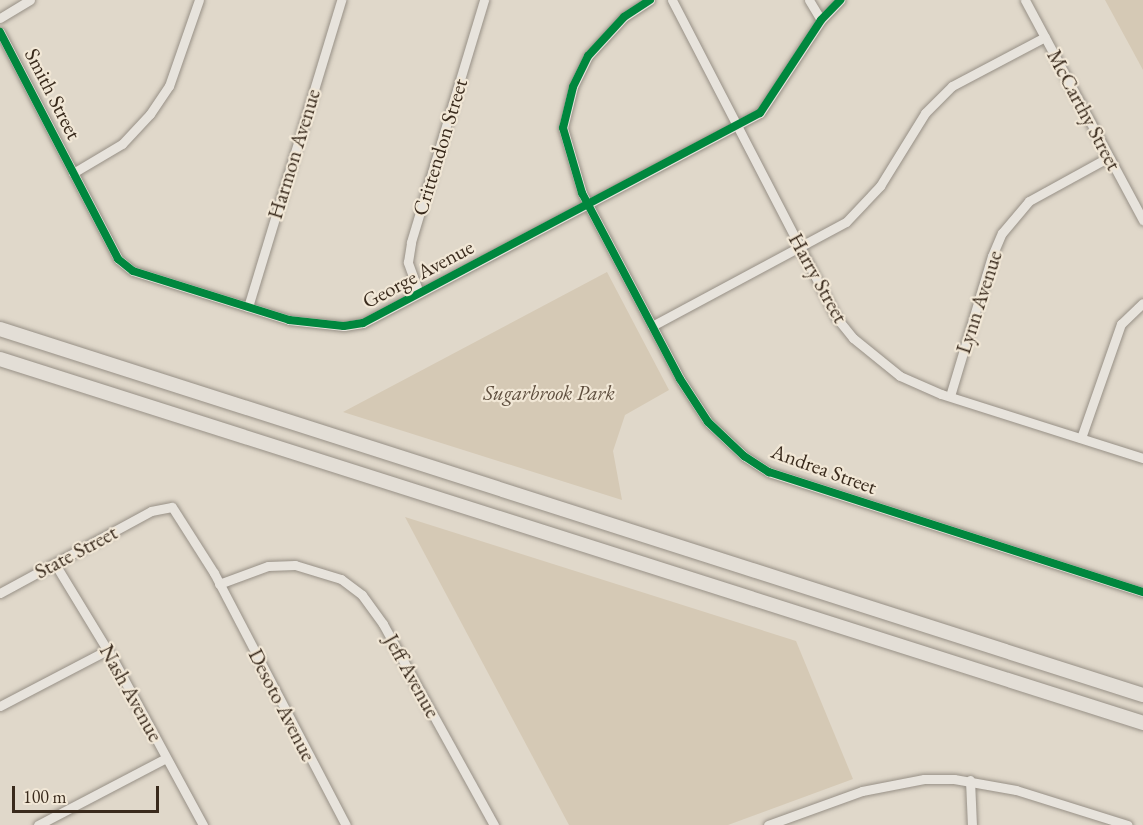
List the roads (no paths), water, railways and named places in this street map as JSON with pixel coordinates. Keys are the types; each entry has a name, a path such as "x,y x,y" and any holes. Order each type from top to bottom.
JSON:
{"highway":[{"path":"0,329 1143,695"},
{"path":"0,359 1143,723"}],"street":[{"path":"0,18 30,0"},
{"path":"73,173 122,144 150,114 169,86 199,0"},
{"name":"Harmon Avenue","path":"248,307 340,0"},
{"name":"Crittendon Street","path":"418,293 408,262 411,242 484,0"},
{"name":"Andrea Street","path":"650,0 624,17 601,39 588,56 568,102 563,128 573,171 588,206 652,326 708,422 724,440 769,472 1143,592"},
{"name":"Harry Street","path":"672,0 836,317 853,338 900,376 950,396 1143,458"},
{"path":"809,0 821,20"},
{"name":"George Avenue","path":"73,173 118,260 133,271 289,320 344,326 363,323 738,125 769,104 821,20 840,0"},
{"name":"McCarthy Street","path":"1025,0 1143,220"},
{"name":"Smith Street","path":"0,32 73,173"},
{"path":"652,326 800,248 861,208 880,186 925,113 952,86 1045,37"},
{"name":"Lynn Avenue","path":"950,396 992,256 1002,233 1029,201 1109,157"},
{"path":"1081,438 1121,324 1143,303"},
{"name":"Desoto Avenue","path":"151,511 172,507 177,513 219,584 346,825"},
{"name":"State Street","path":"0,593 151,511"},
{"name":"Nash Avenue","path":"54,564 107,650 203,825"},
{"name":"Jeff Avenue","path":"219,584 268,566 295,565 341,579 362,595 383,624 494,825"},
{"path":"0,706 107,650"},
{"path":"38,825 166,758"},
{"path":"768,825 871,789 924,779 970,780 1016,790 1128,825"},
{"path":"970,780 972,825"}],"park label":[{"name":"Sugarbrook Park","path":"549,393"}]}
